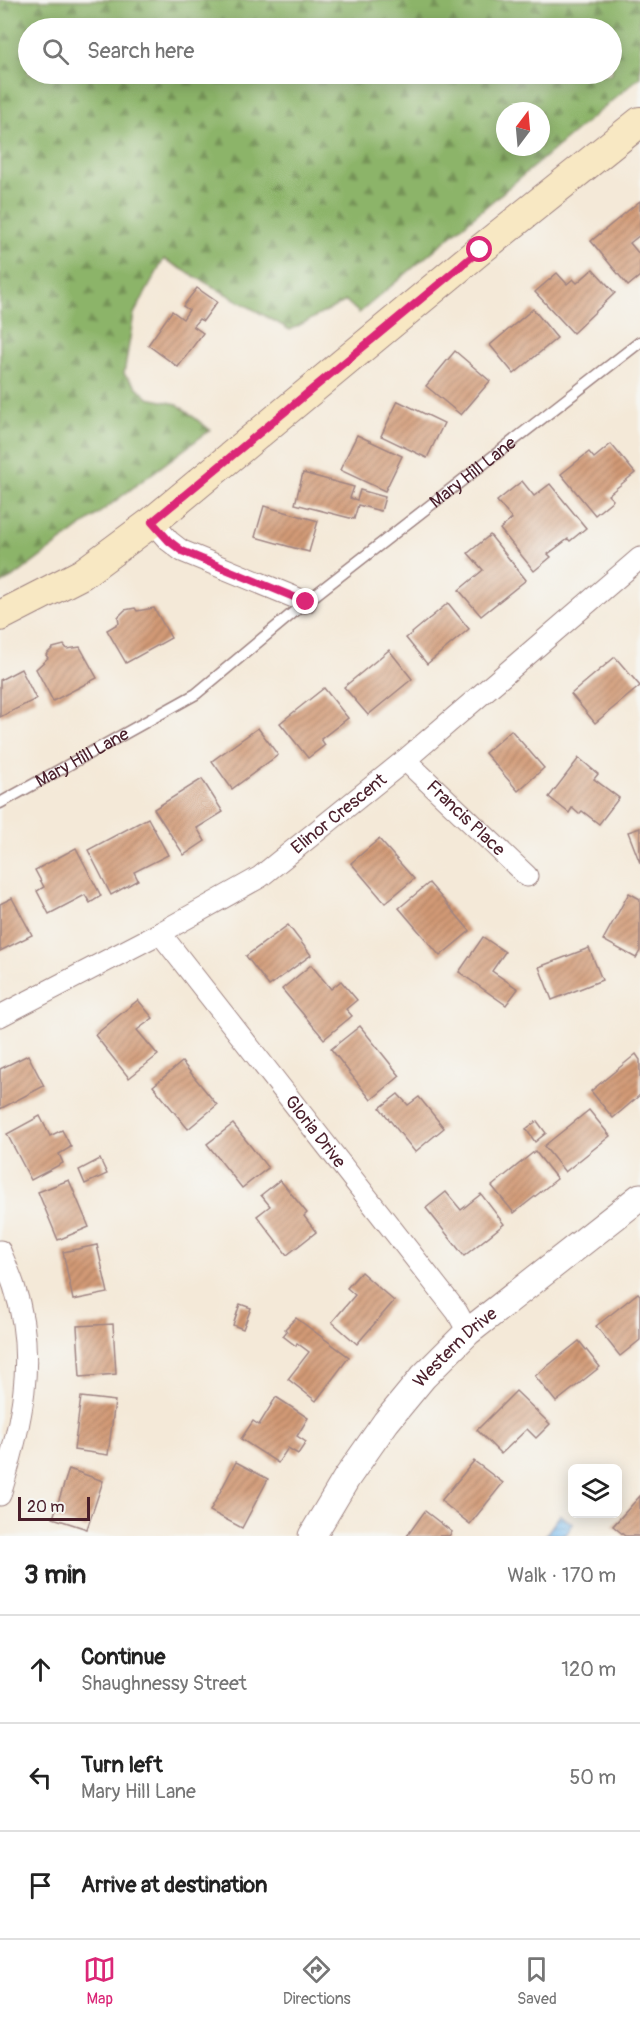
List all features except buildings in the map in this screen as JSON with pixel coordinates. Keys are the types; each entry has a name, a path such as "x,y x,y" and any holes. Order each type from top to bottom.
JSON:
{"main road":[{"path":"0,616 82,574 152,522 480,250 640,122"}],"street":[{"path":"152,522 169,541 182,551 306,602"},
{"name":"Elinor Crescent","path":"0,1016 160,933 260,877 405,760 640,558"},
{"name":"Francis Place","path":"405,760 527,876"},
{"name":"Gloria Drive","path":"160,933 457,1312 468,1332"},
{"name":"Western Drive","path":"312,1536 346,1479 386,1422 423,1377 468,1332 640,1197"},
{"path":"0,1251 14,1287 27,1367 16,1443 0,1495"}],"lane":[{"name":"Mary Hill Lane","path":"0,803 196,694 306,602 640,342"}],"green space":[{"path":"0,0 640,0 640,77 550,153 550,102 496,102 496,156 546,156 359,313 346,301 290,330 164,259 134,314 124,374 148,398 177,404 210,430 15,576 0,584"}],"water":[{"path":"560,1515 573,1524 565,1536 545,1536"}],"route":[{"path":"306,602 182,551 169,541 152,522 480,250"}]}
